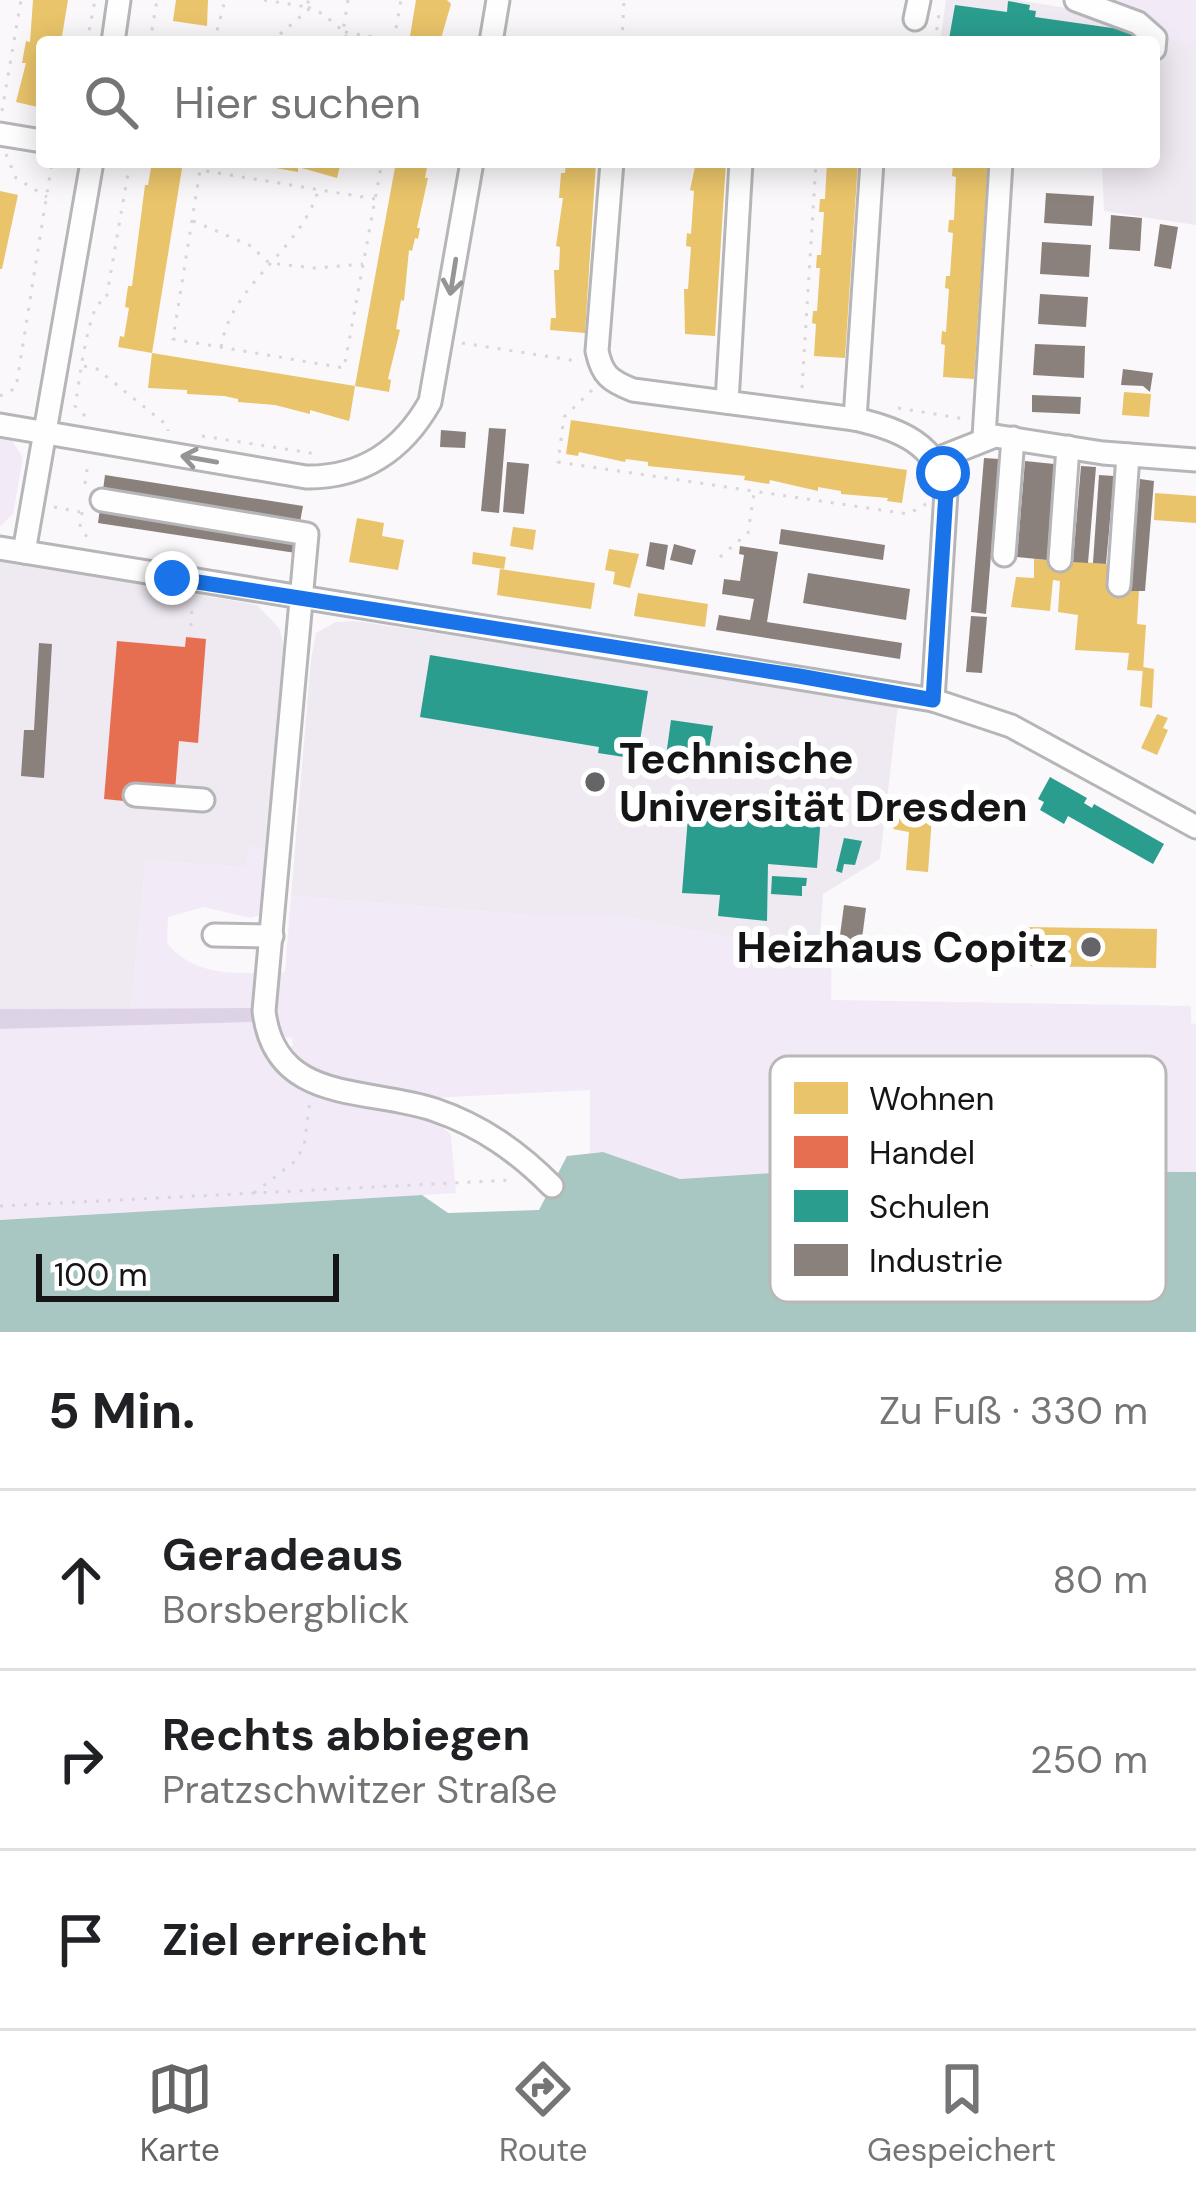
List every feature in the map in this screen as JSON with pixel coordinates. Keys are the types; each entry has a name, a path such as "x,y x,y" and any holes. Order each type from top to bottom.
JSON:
{"street":[{"path":"113,36 119,0"},
{"path":"492,36 498,0"},
{"path":"1076,0 1138,23 1153,36"},
{"path":"2,130 36,139"},
{"path":"24,552 91,168"},
{"path":"0,425 326,478 370,464 409,436 430,402 471,168"},
{"path":"612,168 597,351 603,370 633,390 855,418 915,440 937,459 946,492 933,700"},
{"path":"727,402 741,168"},
{"path":"855,418 872,168"},
{"path":"984,430 1001,168"},
{"path":"937,459 984,430 1068,447 1196,460"},
{"path":"1004,555 1013,438"},
{"path":"1060,560 1068,447"},
{"path":"1119,585 1128,455"},
{"path":"102,500 308,534 265,998 267,1032 286,1067 322,1085 435,1110 516,1149 548,1182"},
{"path":"0,548 933,700 1011,726 1196,826"},
{"path":"135,795 203,800"},
{"path":"214,935 272,936"}],"path":[{"path":"21,0 2,130 16,178 46,197"},
{"path":"88,36 95,0"},
{"path":"151,36 157,0"},
{"path":"216,36 225,0"},
{"path":"264,0 308,5 343,32 366,36"},
{"path":"344,36 348,0"},
{"path":"395,36 401,0"},
{"path":"622,36 625,0"},
{"path":"936,36 941,0"},
{"path":"277,36 308,5"},
{"path":"0,396 16,388 51,168"},
{"path":"375,199 200,170 173,339 344,368 381,168"},
{"path":"800,412 816,168"},
{"path":"221,347 250,282 302,226 318,189"},
{"path":"192,220 229,234 269,263 315,268 363,264"},
{"path":"442,340 603,370 564,417 558,462 908,514 946,492"},
{"path":"82,366 97,369 168,426 168,431"},
{"path":"898,408 984,430"},
{"path":"189,434 320,454"},
{"path":"720,557 748,533 754,491"},
{"path":"190,626 193,596"},
{"path":"250,1196 293,1162 304,1147 307,1104 322,1085"},
{"path":"0,1206 548,1182"}],"shaded area":[{"path":"946,0 1016,0 1079,10 1196,46 1196,225 1104,211 1102,168 1160,168 1160,36 941,36"},
{"path":"1083,0 1196,0 1196,46 1158,36"},
{"path":"0,435 10,437 23,458 13,514 0,527"},
{"path":"0,560 257,605 279,628 287,656 273,851 249,847 247,868 146,860 131,1008 0,1009"},
{"name":"Technische Universität Dresden","path":"356,621 898,705 880,859 823,894 820,939 726,937 617,915 528,915 291,896 316,633 336,622"},
{"path":"249,847 273,851 263,914 251,918 203,907 168,917 167,943 186,960 208,969 258,973 253,1008 131,1008 146,860 247,868"},
{"path":"291,896 528,915 617,915 726,937 832,941 831,1000 1191,1006 1191,1023 1196,1024 1196,1172 1166,1172 1166,1056 770,1056 770,1173 680,1179 603,1152 590,1153 590,1090 410,1099 333,1084 282,1049 293,1046 292,1038 276,1036 275,974 285,972"},
{"path":"253,1008 255,1022 0,1029 0,1009"},
{"path":"255,1022 260,1042 276,1064 431,1117 451,1135 456,1193 0,1220 0,1029"},
{"path":"603,1152 680,1179 770,1173 770,1302 1166,1302 1166,1172 1196,1172 1196,1332 0,1332 0,1220 422,1195 448,1213 539,1210 567,1156"}],"building: Wohnen":[{"path":"33,0 68,0 62,36 36,36 36,107 16,102 26,41 30,42"},
{"path":"176,0 208,0 207,26 173,21"},
{"path":"416,0 451,4 442,36 410,36"},
{"path":"151,168 182,168 152,353 118,347 120,336 124,337 128,286 132,286"},
{"path":"302,168 340,168 337,178"},
{"path":"395,168 427,168 418,239 409,250 389,392 355,386"},
{"path":"565,168 596,168 585,333 550,330 551,318 556,318 554,270 559,270 560,247 556,246 563,198 559,198 561,173"},
{"path":"695,168 726,168 715,336 685,334 684,289 688,289 691,247 686,246 694,191 690,190"},
{"path":"827,168 858,168 845,358 814,356 816,324 812,323 813,311 817,311 820,268 816,268 824,212 819,212 820,199 825,199"},
{"path":"953,168 988,168 974,379 943,377 945,345 941,344 942,331 946,332 949,289 945,288 953,233 948,232 949,220 954,220 956,177"},
{"path":"0,191 18,195 2,269 0,269"},
{"path":"152,353 355,386 349,421 310,410 310,414 224,396 187,394 187,390 148,388"},
{"path":"1124,392 1151,394 1149,417 1122,415"},
{"path":"571,420 907,470 902,503 770,480 769,484 744,480 745,476 566,454"},
{"path":"1155,493 1196,496 1196,523 1154,520"},
{"path":"357,518 384,523 382,536 404,540 398,570 349,562"},
{"path":"513,527 536,530 533,550 510,546"},
{"path":"609,549 639,554 630,588 613,584 615,572 605,570"},
{"path":"473,552 506,557 504,569 472,564"},
{"path":"1034,559 1110,564 1108,588 1139,590 1137,624 1146,625 1143,671 1127,670 1129,653 1075,650 1078,615 1058,612 1060,581 1053,580 1050,611 1011,607 1016,577 1034,578"},
{"path":"500,569 595,583 591,609 497,595"},
{"path":"638,593 708,604 705,627 634,616"},
{"path":"1143,667 1154,669 1152,708 1140,706"},
{"path":"1157,714 1168,718 1163,728 1168,730 1157,755 1141,748"},
{"path":"906,800 933,803 928,872 906,870 909,832 893,829"},
{"name":"Heizhaus Copitz","path":"1026,927 1157,929 1156,968 1026,966"}],"building: Handel":[{"path":"186,637 206,639 198,743 179,741 175,791 134,802 104,799 117,641 185,647"}],"building: Schulen":[{"path":"1008,1 1030,5 1035,17 1147,33 950,36 955,5 1007,12"},
{"path":"430,655 648,691 637,759 598,753 599,747 420,717"},
{"path":"671,720 713,726 707,762 666,756"},
{"path":"1050,777 1087,798 1084,803 1092,808 1094,804 1164,844 1153,864 1068,816 1064,824 1040,810 1044,802 1038,799"},
{"path":"689,804 821,816 817,868 768,864 767,921 718,916 720,895 682,893"},
{"path":"844,838 862,841 855,865 844,864 842,873 836,871"},
{"path":"772,876 807,878 802,896 771,894"}],"building: Industrie":[{"path":"1046,193 1094,196 1092,226 1044,223"},
{"path":"1111,215 1142,218 1140,251 1109,249"},
{"path":"1160,224 1178,227 1171,269 1154,266"},
{"path":"1042,242 1091,245 1089,277 1040,274"},
{"path":"1040,294 1088,297 1086,327 1038,324"},
{"path":"1035,344 1085,346 1084,378 1033,375"},
{"path":"1123,369 1153,373 1150,392 1143,386 1121,385"},
{"path":"1032,395 1081,397 1080,414 1032,412"},
{"path":"489,428 506,429 499,513 481,511"},
{"path":"441,430 466,432 465,448 440,447"},
{"path":"984,458 999,459 986,614 971,612"},
{"path":"1025,461 1054,464 1047,560 1017,557"},
{"path":"507,462 529,464 524,514 503,512"},
{"path":"1081,466 1096,467 1088,563 1073,562"},
{"path":"105,475 303,506 300,522 103,490"},
{"path":"1099,475 1114,476 1106,564 1093,563"},
{"path":"1140,479 1154,481 1145,591 1130,591"},
{"path":"100,508 298,538 296,553 98,523"},
{"path":"781,529 885,545 883,560 779,544"},
{"path":"650,542 668,545 664,570 646,566"},
{"path":"674,544 696,550 692,565 670,560"},
{"path":"740,546 778,552 767,622 902,643 900,659 716,630 719,615 750,620 754,599 722,594 724,579 740,581 744,555 739,554"},
{"path":"808,573 910,589 906,620 803,603"},
{"path":"971,616 987,617 982,673 966,672"},
{"path":"39,643 52,644 44,778 21,776 24,730 34,730"},
{"path":"844,905 866,908 861,946 839,943"}],"place":[{"name":"Technische Universität Dresden","path":"595,782"},
{"name":"Heizhaus Copitz","path":"1091,947"}],"route":[{"path":"172,578 933,700 946,492 943,473"}]}
